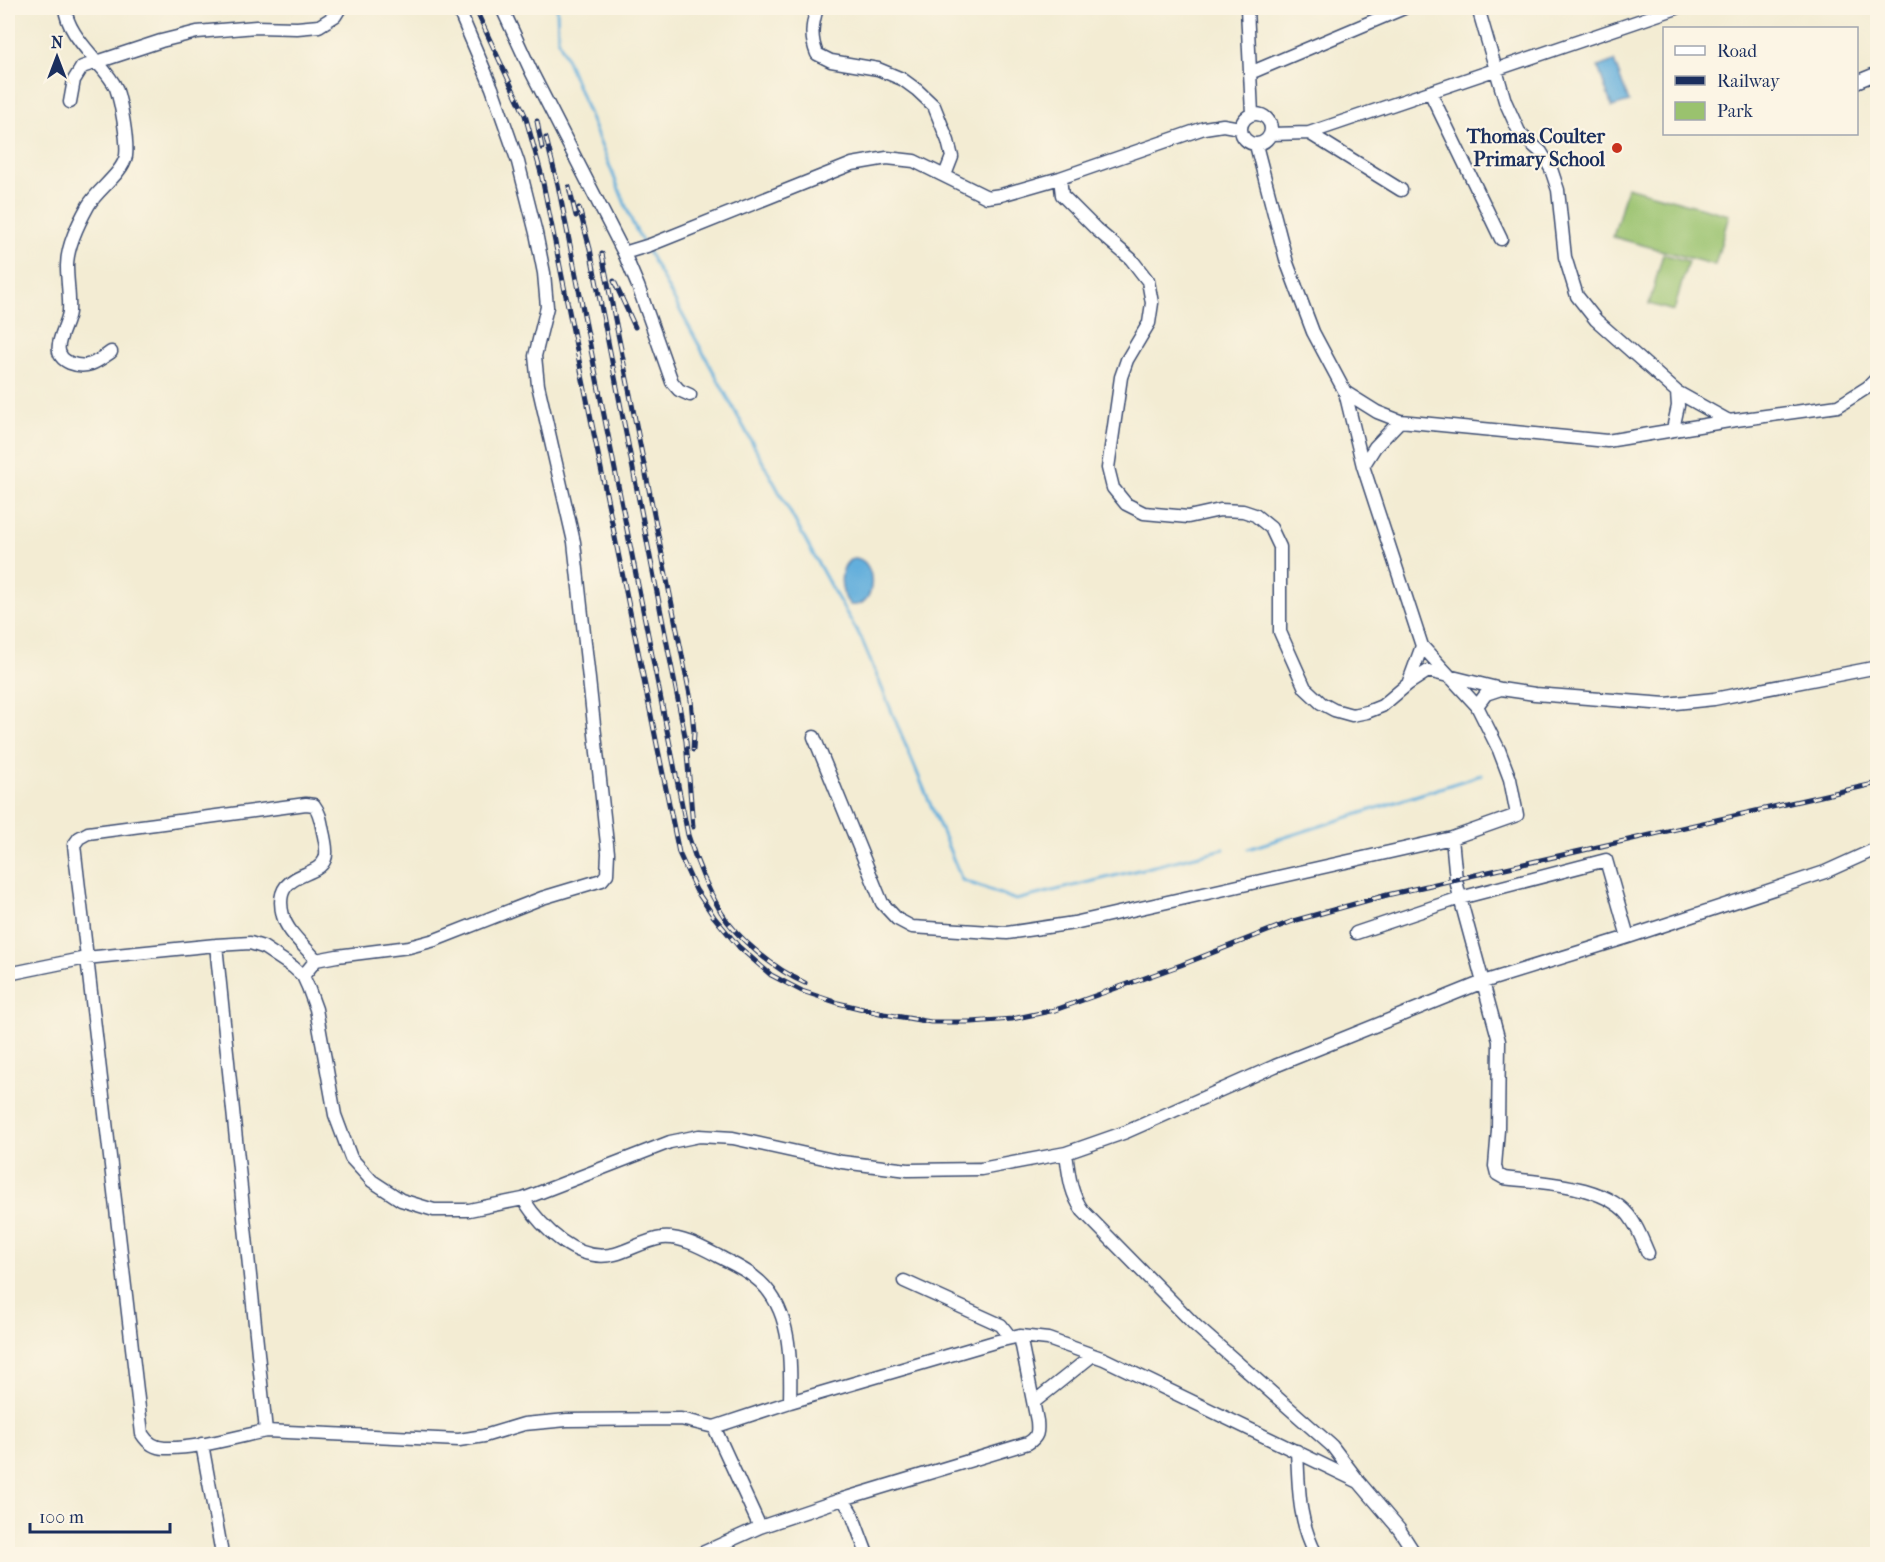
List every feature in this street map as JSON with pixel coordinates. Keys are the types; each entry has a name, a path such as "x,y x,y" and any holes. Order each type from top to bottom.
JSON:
{"street":[{"path":"65,8 66,16 76,37 116,89 125,130 125,159 110,181 91,201 76,226 67,263 69,314 58,346 59,355 66,362 78,366 92,365 111,352"},
{"path":"70,102 74,80 82,67 161,41 197,32 256,27 319,26 335,16 340,8"},
{"path":"303,976 316,960 409,947 435,940 542,898 602,880 607,874 608,853 574,542 537,385 535,356 547,307 544,273 518,162 492,88 458,8"},
{"path":"502,8 532,73 624,253 639,286 672,382 679,390 690,395"},
{"path":"817,8 812,26 812,41 817,54 831,61 878,69 902,79 934,106 952,157 945,175"},
{"path":"1247,8 1252,114"},
{"path":"1250,73 1404,8"},
{"path":"1478,8 1505,101 1520,134 1541,152 1551,169 1558,190 1565,257 1577,296 1596,320 1677,392 1729,421"},
{"path":"1271,134 1309,133 1677,8"},
{"path":"1858,82 1878,73"},
{"path":"1430,92 1501,238"},
{"path":"1252,114 1263,115 1268,119 1272,128 1265,142 1256,145 1244,140 1240,128 1244,119 1252,114"},
{"path":"624,253 650,245 852,164 887,158 914,161 987,197 1060,178 1203,128 1223,125 1240,128"},
{"path":"1309,133 1401,190"},
{"path":"814,737 882,903 897,920 912,927 1006,933 1074,923 1452,838 1517,815 1510,779 1477,706 1422,646 1363,466 1345,393 1313,332 1287,263 1256,145"},
{"path":"1060,178 1062,195 1131,259 1148,280 1152,303 1149,323 1127,360 1121,377 1108,468 1113,488 1126,504 1144,513 1188,518 1220,510 1243,511 1255,516 1271,528 1280,547 1280,632 1305,688 1321,703 1334,710 1352,715 1367,712 1382,706 1428,671 1535,694 1666,704 1714,699 1878,667"},
{"path":"1345,393 1377,412 1400,421 1607,441 1673,429 1838,406 1869,387 1878,377"},
{"path":"1673,429 1678,406 1677,392"},
{"path":"1363,466 1375,447 1400,421"},
{"path":"1408,684 1422,646"},
{"path":"1477,706 1486,694 1501,688"},
{"path":"316,960 290,930 283,918 281,905 283,893 290,881 325,860 319,812 314,805 306,804 88,833 79,838 74,845 141,1434 148,1443 163,1448 202,1444 266,1431 459,1440 484,1436 524,1424 567,1420 681,1419 714,1427 790,1402 1016,1337 1048,1339 1093,1355 1359,1482"},
{"path":"1452,838 1460,898 1499,1041 1498,1130 1495,1166 1497,1174 1504,1178 1584,1189 1617,1204 1631,1219 1648,1253"},
{"path":"8,974 86,958 216,945 250,944 263,947 303,976 316,1009 335,1115 351,1158 372,1181 401,1200 434,1210 469,1210 523,1199 670,1142 699,1136 733,1138 842,1162 908,1170 981,1169 1066,1153 1126,1132 1275,1066 1483,982 1628,938 1825,872 1878,848"},
{"path":"1356,933 1460,898 1606,860 1628,938"},
{"path":"216,945 266,1431"},
{"path":"1066,1153 1071,1188 1075,1200 1083,1210 1196,1325 1332,1446 1399,1529 1415,1554"},
{"path":"523,1199 536,1219 575,1249 593,1255 613,1255 662,1238 681,1239 754,1276 780,1306 787,1343 790,1402"},
{"path":"700,1554 760,1527 1035,1439 1038,1432 1034,1402 1016,1337 1001,1325 904,1281"},
{"path":"1034,1402 1093,1355"},
{"path":"714,1427 760,1527"},
{"path":"202,1444 222,1554"},
{"path":"1297,1451 1301,1517 1316,1554"},
{"path":"843,1499 852,1514 867,1554"}],"green space":[{"path":"1627,187 1729,215 1715,265 1613,237"},
{"path":"1663,254 1688,261 1674,311 1649,304"}],"water":[{"path":"1614,61 1629,102 1612,107 1598,67"},
{"path":"853,558 861,560 867,566 871,583 866,600 850,605 846,600 841,580 844,567"}],"waterway":[{"path":"557,8 558,38 633,224 643,243"},
{"path":"646,248 861,638 962,880 1016,900 1224,849"},
{"path":"1248,849 1481,775"}],"railway":[{"path":"475,8 525,115 541,173 679,853 696,890 714,917 739,947 771,975 802,991 838,1003 884,1014 931,1022 1012,1019 1055,1010 1181,965 1293,921 1387,895 1878,783"},
{"path":"537,121 542,148"},
{"path":"546,138 558,185 688,835 707,884 728,922 758,953 805,983"},
{"path":"569,187 576,216"},
{"path":"579,208 590,249 686,741 693,827"},
{"path":"602,254 691,700 693,750"},
{"path":"614,281 635,327"}],"place":[{"name":"Thomas Coulter Primary School","path":"1617,148"}]}
